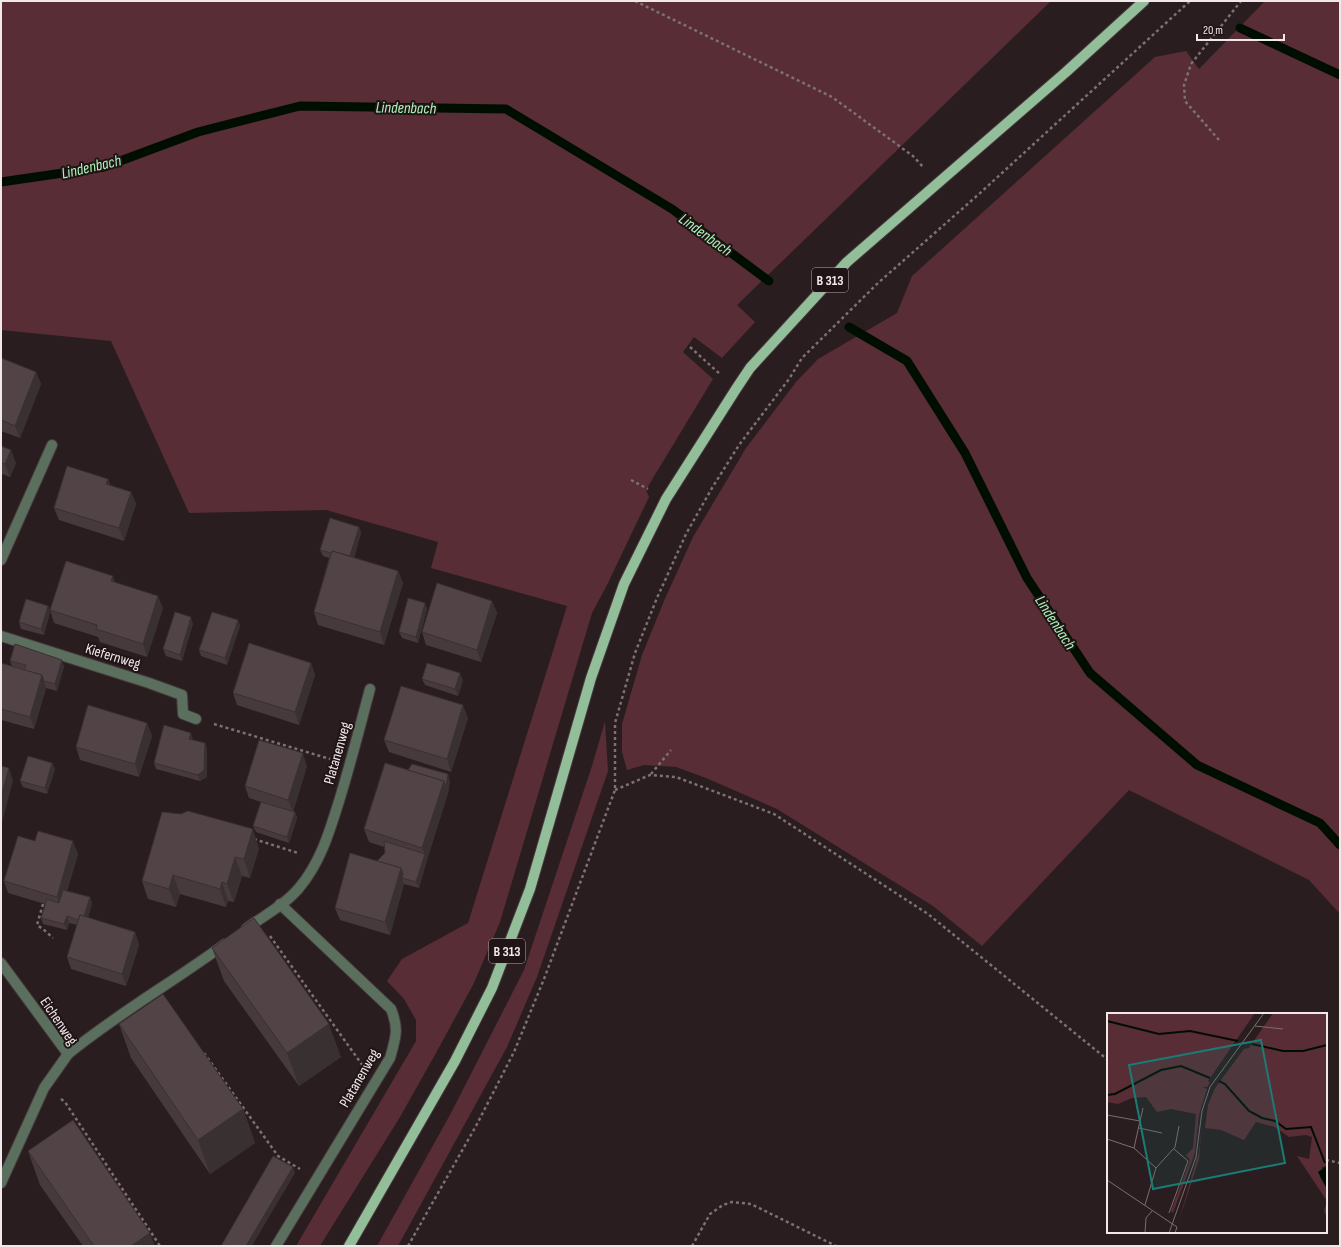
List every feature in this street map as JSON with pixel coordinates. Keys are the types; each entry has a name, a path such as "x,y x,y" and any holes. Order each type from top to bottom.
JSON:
{"main road":[{"name":"B 313","path":"349,1246 455,1061 492,988 530,889 591,678 624,584 666,499 736,389 750,368 847,262 1066,72 1144,1"}],"street":[{"path":"1,560 52,445"},
{"name":"Kiefernweg","path":"1,636 182,695 183,714 196,719"},
{"name":"Platanenweg","path":"68,1054 91,1036 178,978 280,904 298,889 318,860 331,827 370,689"},
{"name":"Platanenweg","path":"276,1246 316,1178 376,1084 390,1058 395,1043 397,1023 391,1008 280,904"},
{"name":"Eichenweg","path":"1,963 68,1054 44,1088 1,1183"}],"path":[{"path":"636,1 832,97 913,156"},
{"path":"408,1246 476,1126 514,1052 544,979 615,790 615,723 635,653 657,598 686,534 739,445 789,379 802,358 878,283 979,194 1190,1"},
{"path":"1219,140 1185,101 1184,85 1191,64 1241,1"},
{"path":"690,347 736,389"},
{"path":"196,719 350,764"},
{"path":"615,790 650,775 671,750"},
{"path":"650,775 676,777 774,814 928,914 1107,1059"},
{"path":"252,839 318,860"},
{"path":"43,904 37,925 53,938"},
{"path":"258,919 376,1084"},
{"path":"200,1048 278,1156 316,1178"},
{"path":"44,1088 65,1102 160,1246"},
{"path":"1327,1160 1340,1163"},
{"path":"692,1246 710,1214 732,1202 751,1204 836,1246"}],"shaded area":[{"path":"1,1 1051,1 737,305 755,322 722,358 694,337 683,352 713,379 646,490 649,497 592,613 500,922 474,983 436,1053 400,1117 320,1246 296,1246 416,1041 416,1020 404,999 387,981 402,959 468,923 567,606 431,568 438,542 326,510 189,513 111,341 1,330"},
{"path":"1265,1 1340,1 1340,914 1309,880 1129,790 982,946 933,906 777,809 706,778 676,767 644,765 627,770 622,752 622,724 642,655 664,601 693,537 746,448 796,382 818,359 897,313 912,276 1155,57 1186,51 1199,69"},
{"path":"605,721 608,771 537,977 507,1047 398,1246 377,1246 451,1113 524,970 592,766"}],"building":[{"path":"1,358 36,372 15,426 1,420"},
{"path":"1,446 11,450 5,464 1,463"},
{"path":"67,466 108,479 106,484 131,492 119,528 54,508"},
{"path":"330,518 359,527 350,556 332,551 331,553 320,550"},
{"path":"332,551 398,571 380,632 314,612"},
{"path":"66,561 113,576 111,581 158,596 143,644 96,629 97,625 50,610"},
{"path":"437,583 492,601 477,650 422,632"},
{"path":"408,598 425,603 416,637 399,632"},
{"path":"26,599 48,606 41,629 19,622"},
{"path":"175,612 191,617 180,655 163,649"},
{"path":"212,612 238,620 225,658 199,650"},
{"path":"249,643 311,663 295,712 233,693"},
{"path":"15,644 62,660 55,684 44,681 42,675 24,670 26,665 10,661"},
{"path":"1,663 42,675 30,717 1,709"},
{"path":"427,663 460,673 455,689 422,679"},
{"path":"401,686 463,705 447,759 384,740"},
{"path":"88,705 147,723 135,764 76,747"},
{"path":"164,725 191,733 189,739 205,743 204,770 198,775 154,763"},
{"path":"259,740 303,753 288,800 245,786"},
{"path":"28,756 52,763 45,788 20,781"},
{"path":"385,763 444,781 422,848 364,829"},
{"path":"412,764 448,774 446,787 444,781 408,770"},
{"path":"1,766 9,768 1,797"},
{"path":"261,802 295,812 287,837 253,826"},
{"path":"188,811 253,829 244,859 235,857 227,884 222,882 220,889 173,875 169,889 142,881 162,812 181,814"},
{"path":"38,831 73,841 57,897 4,881 18,836 35,841"},
{"path":"384,841 425,854 416,882 402,878 403,874 401,868 377,861 385,853"},
{"path":"350,853 401,868 385,922 335,908"},
{"path":"63,890 90,897 84,916 80,915 78,920 67,916 64,924 41,918 47,899 59,903"},
{"path":"80,915 135,932 122,974 67,957"},
{"path":"254,918 329,1024 287,1053 212,948"},
{"path":"163,994 243,1109 198,1140 119,1024"},
{"path":"73,1120 150,1233 131,1246 94,1246 28,1151"},
{"path":"273,1156 293,1167 246,1246 221,1246"}],"waterway":[{"path":"1240,28 1340,75"},
{"name":"Lindenbach","path":"1,182 104,167 198,132 300,106 506,109 672,209 769,281"},
{"name":"Lindenbach","path":"849,327 907,361 965,453 1027,578 1090,673 1197,765 1320,823 1340,845"}]}
